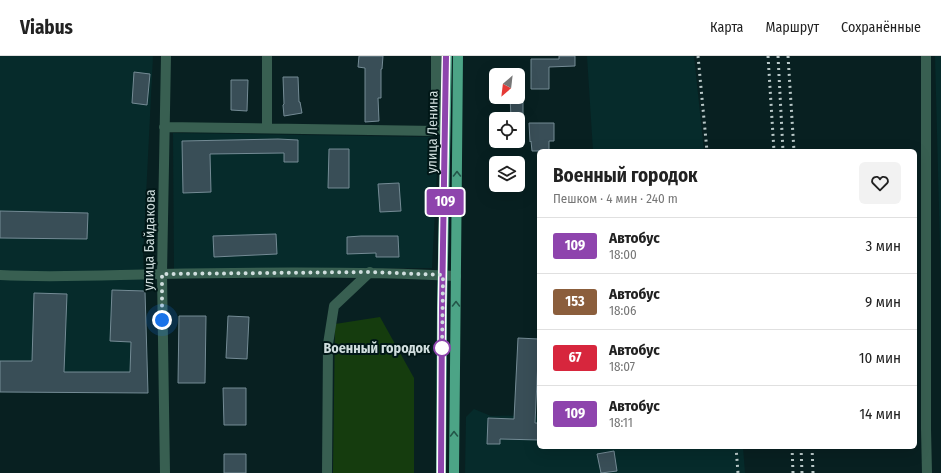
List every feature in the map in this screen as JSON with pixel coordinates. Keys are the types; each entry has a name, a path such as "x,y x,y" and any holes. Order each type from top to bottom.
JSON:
{"main road":[{"name":"улица Ленина","path":"441,473 446,56"},
{"name":"улица Ленина","path":"454,473 458,56"}],"street":[{"name":"улица Байдакова","path":"165,473 162,274 166,56"},
{"path":"164,127 267,128 267,56"},
{"name":"улица Ленина","path":"267,128 436,131 436,56"},
{"path":"926,56 926,429 928,473"},
{"path":"327,473 328,344 334,306 370,272"},
{"path":"0,274 30,276 370,272 456,276"}],"shaded area":[{"path":"0,56 153,56 143,256 148,393 0,392"},
{"path":"587,56 694,56 704,149 593,149"},
{"path":"935,56 941,56 941,284"},
{"path":"173,133 430,137 438,153 432,268 174,269"},
{"path":"474,409 491,416 537,415 537,449 743,449 745,473 465,473 466,417"}],"green space":[{"path":"380,317 414,378 414,473 333,473 335,324"}],"building":[{"path":"359,56 383,56 381,69 381,98 378,98 379,121 365,122 365,68 358,67"},
{"path":"559,56 575,56 575,66 549,67 549,89 531,89 531,59 559,59"},
{"path":"134,72 150,74 147,105 132,103"},
{"path":"283,77 298,77 299,102 302,113 284,116"},
{"path":"231,80 248,80 247,111 231,110"},
{"path":"510,104 523,104 523,112 511,112"},
{"path":"529,123 554,123 554,141 549,141 549,149 537,149 537,151 532,151 531,141 530,142"},
{"path":"298,140 298,162 284,162 284,153 210,154 211,192 183,193 182,141"},
{"path":"329,149 349,149 349,188 328,188"},
{"path":"399,183 401,211 380,212 378,184"},
{"path":"0,211 88,213 87,239 0,238"},
{"path":"276,234 277,254 214,257 213,236"},
{"path":"398,236 399,257 376,257 376,253 347,254 347,237"},
{"path":"112,290 145,291 148,393 0,392 0,361 32,361 34,293 67,294 64,372 130,372 131,342 110,341"},
{"path":"179,316 206,316 205,383 178,383"},
{"path":"228,316 249,317 247,359 226,358"},
{"path":"518,338 537,339 535,423 537,423 537,440 500,439 500,444 487,444 488,418 514,419"},
{"path":"223,388 246,388 246,425 224,425"},
{"path":"614,451 617,471 601,473 597,454"},
{"path":"224,454 246,454 246,473 224,473"}],"railway":[{"path":"698,56 707,149"},
{"path":"768,56 774,149"},
{"path":"778,56 783,149"},
{"path":"788,56 794,149"},
{"path":"736,449 738,473"},
{"path":"792,449 793,473"},
{"path":"801,449 802,473"},
{"path":"812,449 813,473"}],"bus line":[{"name":"109","path":"441,473 446,56"}],"place":[{"name":"Военный городок","path":"442,348"}],"route":[{"path":"162,320 162,274 370,272 443,275 442,352 442,348"}]}
